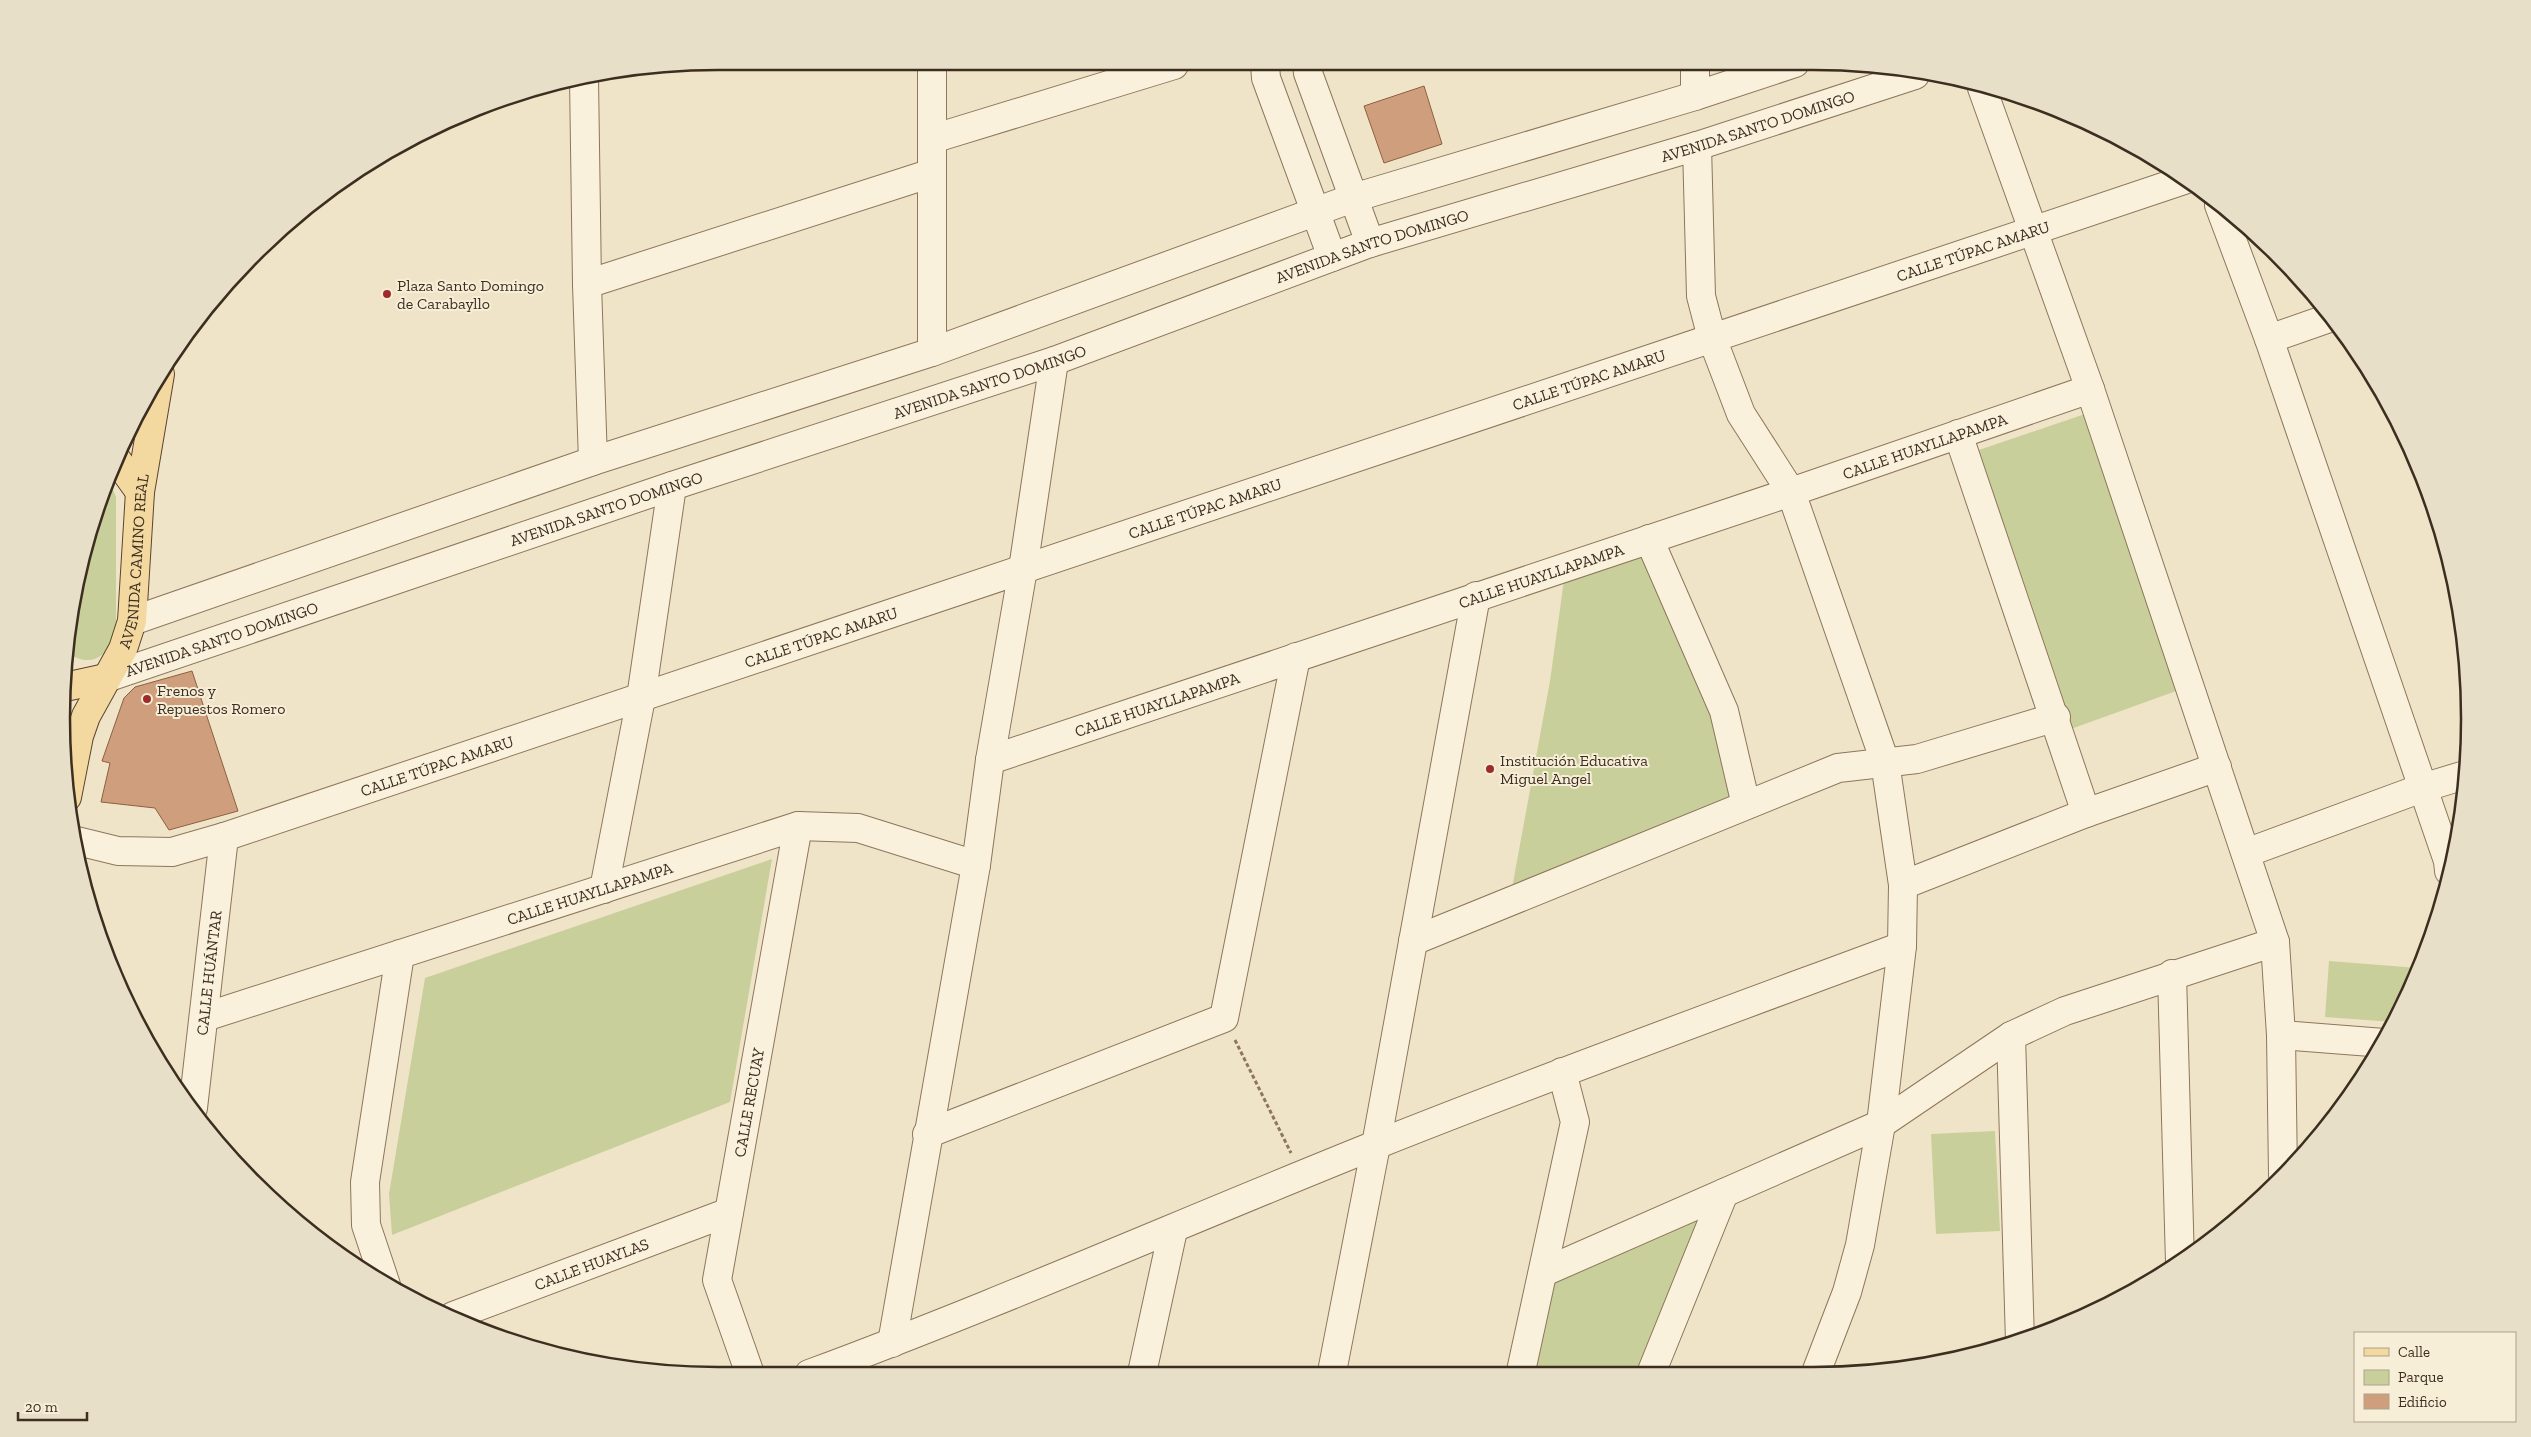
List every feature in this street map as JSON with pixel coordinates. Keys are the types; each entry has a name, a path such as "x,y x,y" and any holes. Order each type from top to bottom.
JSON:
{"main road":[{"name":"AVENIDA CAMINO REAL","path":"72,771 79,736 86,716 126,644 132,621 140,492 156,395"},
{"path":"121,466 140,492"},
{"name":"AVENIDA SANTO DOMINGO","path":"71,686 106,678"}],"street":[{"path":"932,70 932,352"},
{"path":"932,140 1158,70"},
{"path":"1265,70 1314,212 1332,257"},
{"path":"1308,70 1370,243"},
{"path":"1694,70 1694,96"},
{"path":"132,621 593,461 932,352 1353,198 1694,96 1774,70"},
{"name":"AVENIDA SANTO DOMINGO","path":"106,678 672,486 1054,361 1370,243 1697,146 1907,77"},
{"path":"584,84 587,284 593,461"},
{"path":"1984,93 2090,388 2275,942 2281,1035 2283,1164"},
{"path":"1697,146 1701,296 1712,338 1740,414 1791,492 1885,762 1903,885 1902,946 1881,1124 1860,1245 1847,1292 1818,1367"},
{"path":"587,284 932,173"},
{"name":"CALLE TÚPAC AMARU","path":"82,842 118,851 172,852 224,837 2177,182"},
{"path":"2225,218 2269,338 2446,856"},
{"path":"2269,338 2324,320"},
{"path":"892,1343 927,1134 976,865 990,760 1023,569 1054,361"},
{"name":"CALLE HUAYLLAPAMPA","path":"990,760 1791,492 2090,388"},
{"path":"1958,434 2056,717 2086,813"},
{"path":"604,889 641,698 672,486"},
{"path":"1649,539 1724,712 1746,805"},
{"path":"1333,1367 1376,1145 1476,596"},
{"path":"927,1134 1224,1018 1296,657"},
{"path":"1413,941 1838,768 1917,759 2056,717"},
{"path":"1903,885 2086,813 2217,767"},
{"path":"2246,853 2422,788 2458,777"},
{"name":"CALLE HUAYLLAPAMPA","path":"205,1017 798,826 858,828 976,865"},
{"name":"CALLE RECUAY","path":"748,1367 717,1280 798,826"},
{"name":"CALLE HUÁNTAR","path":"194,1100 224,837"},
{"path":"1544,1272 1881,1124 2011,1036 2065,1011 2172,974 2275,942"},
{"path":"828,1367 892,1343 1173,1230 1376,1145 1562,1072 1902,946"},
{"path":"382,1273 366,1224 365,1182 400,954"},
{"path":"2172,974 2180,1253"},
{"path":"2281,1035 2374,1042"},
{"path":"2011,1036 2020,1333"},
{"path":"1522,1367 1575,1122 1562,1072"},
{"path":"1654,1367 1724,1193"},
{"name":"CALLE HUAYLAS","path":"460,1313 729,1212"},
{"path":"1143,1367 1173,1230"}],"path":[{"path":"1224,1018 1302,1176"}],"green space":[{"path":"2088,413 2179,690 2071,729 1970,453"},
{"path":"112,488 116,497 116,630 109,647 98,658 84,660 73,656 82,592 92,551"},
{"path":"1642,552 1715,715 1734,796 1512,888 1550,681 1564,580"},
{"path":"772,859 730,1102 392,1235 389,1194 425,978"},
{"path":"2329,961 2412,968 2385,1021 2325,1017"},
{"path":"1995,1131 2000,1231 1936,1234 1931,1134"},
{"path":"1708,1210 1646,1367 1529,1367 1550,1281"}],"building":[{"path":"1424,86 1442,144 1384,163 1364,106"},
{"path":"192,671 238,811 169,830 155,808 101,802 110,763 102,761 124,698 135,687"}],"place":[{"name":"Plaza Santo Domingo de Carabayllo","path":"387,294"},
{"name":"Frenos y Repuestos Romero","path":"147,699"},
{"name":"Institución Educativa Miguel Angel","path":"1490,769"}]}
